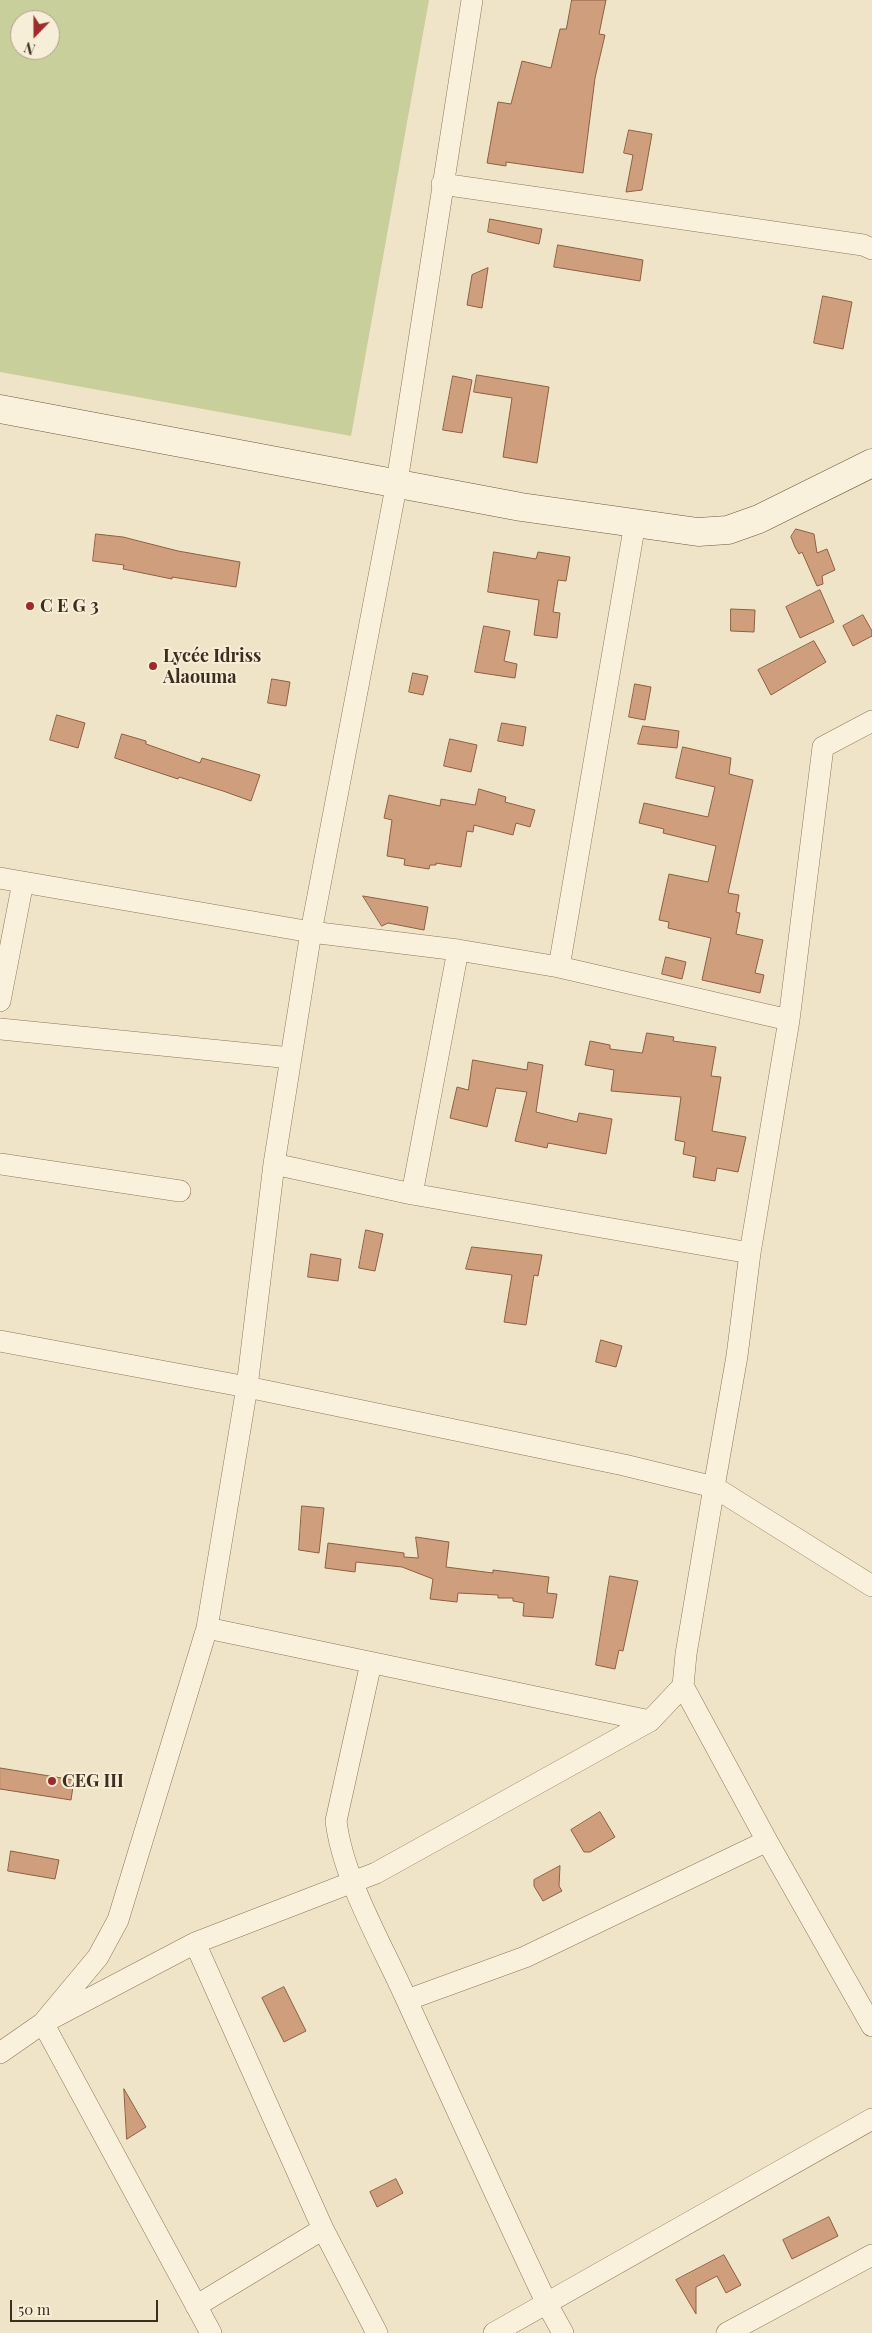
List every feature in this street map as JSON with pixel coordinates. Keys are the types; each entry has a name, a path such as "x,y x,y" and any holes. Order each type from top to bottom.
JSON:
{"street":[{"path":"43,2023 98,1957 118,1920 207,1628 247,1387 274,1164 311,932 397,482 472,0"},
{"path":"442,184 854,244 872,249"},
{"path":"0,409 276,462 397,482 521,507 698,532 728,530 759,519 872,463"},
{"path":"560,967 635,523"},
{"path":"872,722 822,747 788,1020 750,1252 737,1356 686,1654 683,1686 767,1841 872,2026"},
{"path":"0,878 311,932 458,950 560,967 788,1020"},
{"path":"0,1001 23,882"},
{"path":"412,1194 458,950"},
{"path":"0,1029 291,1058"},
{"path":"0,1164 180,1191"},
{"path":"274,1164 412,1194 750,1252"},
{"path":"0,1341 247,1387 624,1465 714,1487 872,1586"},
{"path":"207,1628 650,1721"},
{"path":"371,1663 336,1821 339,1844 353,1883 448,2095 547,2304 563,2333"},
{"path":"0,2053 43,2023 195,1943 376,1873 650,1721 683,1686"},
{"path":"407,2000 525,1957 767,1841"},
{"path":"195,1943 323,2229 377,2333"},
{"path":"43,2023 210,2333"},
{"path":"494,2333 872,2120"},
{"path":"196,2306 323,2229"},
{"path":"727,2333 872,2255"}],"green space":[{"path":"0,0 429,0 351,436 0,372"}],"building":[{"path":"572,0 606,0 599,34 605,35 595,78 583,173 506,162 506,166 487,163 498,102 511,104 522,61 551,68 560,29 566,29"},
{"path":"629,130 652,134 642,190 626,192 633,155 624,153"},
{"path":"490,219 542,229 539,244 488,232"},
{"path":"558,245 643,260 640,281 554,267"},
{"path":"488,268 482,308 467,305 472,275"},
{"path":"823,296 852,302 843,349 814,343"},
{"path":"477,375 549,387 537,463 503,457 512,398 474,392"},
{"path":"453,376 472,380 462,433 443,430"},
{"path":"796,529 814,534 817,553 827,549 835,570 822,576 823,584 817,586 802,552 799,554 795,547 791,537"},
{"path":"96,534 123,537 178,551 240,562 236,587 172,577 172,579 123,569 124,565 93,561"},
{"path":"494,552 536,559 538,552 570,557 566,581 558,580 553,612 560,613 557,638 534,635 539,600 488,592"},
{"path":"820,590 834,622 800,638 786,607"},
{"path":"731,609 755,610 754,632 731,631"},
{"path":"863,615 872,631 872,636 853,646 843,626"},
{"path":"484,626 510,631 504,661 517,664 515,678 475,672"},
{"path":"814,641 826,662 771,695 758,670"},
{"path":"413,673 428,676 423,695 409,692"},
{"path":"272,679 290,682 286,706 268,703"},
{"path":"635,684 651,687 645,720 629,717"},
{"path":"57,715 85,723 78,748 50,740"},
{"path":"502,723 526,727 523,746 498,741"},
{"path":"643,726 679,731 677,748 638,744"},
{"path":"122,734 146,741 146,744 200,763 202,758 260,775 251,801 115,758"},
{"path":"450,739 477,745 471,772 444,766"},
{"path":"683,747 731,758 729,774 753,780 728,893 739,895 736,912 740,913 736,934 763,940 755,973 764,975 760,993 702,980 711,938 668,928 669,922 659,920 669,874 708,882 716,846 663,833 664,829 639,823 644,803 708,817 715,787 676,778"},
{"path":"479,789 506,797 505,802 535,810 530,827 516,823 513,835 474,825 473,832 467,831 461,867 436,863 436,865 430,865 429,869 404,865 405,859 387,856 392,820 384,818 389,795 440,806 441,799 475,805"},
{"path":"363,896 428,907 424,930 388,923 382,926"},
{"path":"666,957 686,962 682,979 662,974"},
{"path":"647,1033 674,1037 673,1041 716,1047 711,1076 721,1077 712,1131 746,1137 738,1172 717,1168 715,1181 693,1177 696,1157 683,1154 685,1142 675,1140 681,1097 611,1091 614,1070 585,1065 590,1041 610,1045 610,1049 642,1053"},
{"path":"473,1060 527,1070 528,1062 543,1065 536,1112 577,1122 579,1113 612,1119 606,1154 548,1143 547,1148 515,1141 527,1092 496,1088 487,1127 450,1118 457,1087 468,1090"},
{"path":"366,1230 383,1234 375,1271 359,1268"},
{"path":"472,1247 542,1255 538,1276 534,1275 526,1325 504,1322 512,1275 466,1269"},
{"path":"311,1254 341,1259 338,1281 308,1277"},
{"path":"601,1340 622,1346 616,1367 596,1362"},
{"path":"302,1506 324,1508 319,1553 299,1550"},
{"path":"416,1537 449,1542 446,1567 493,1573 493,1570 549,1577 547,1593 557,1594 553,1618 523,1616 524,1603 513,1601 513,1598 498,1598 498,1595 458,1593 457,1602 430,1599 433,1579 402,1567 356,1562 355,1572 325,1568 328,1543 404,1553 404,1557 418,1558"},
{"path":"610,1576 638,1581 623,1651 619,1650 615,1669 596,1665"},
{"path":"0,1768 74,1780 71,1800 0,1789"},
{"path":"600,1812 615,1837 590,1852 584,1852 571,1830"},
{"path":"11,1851 59,1860 55,1879 8,1871"},
{"path":"560,1866 559,1886 562,1891 543,1901 534,1886 534,1880"},
{"path":"284,1987 306,2031 284,2042 262,1998"},
{"path":"124,2089 146,2127 127,2139"},
{"path":"396,2179 403,2193 377,2207 370,2192"},
{"path":"829,2217 838,2236 792,2259 783,2240"},
{"path":"724,2255 741,2285 726,2293 717,2276 696,2287 696,2314 676,2280"}],"place":[{"name":"C E G 3","path":"30,606"},
{"name":"Lycée Idriss Alaouma","path":"153,666"},
{"name":"CEG III","path":"52,1781"}]}
